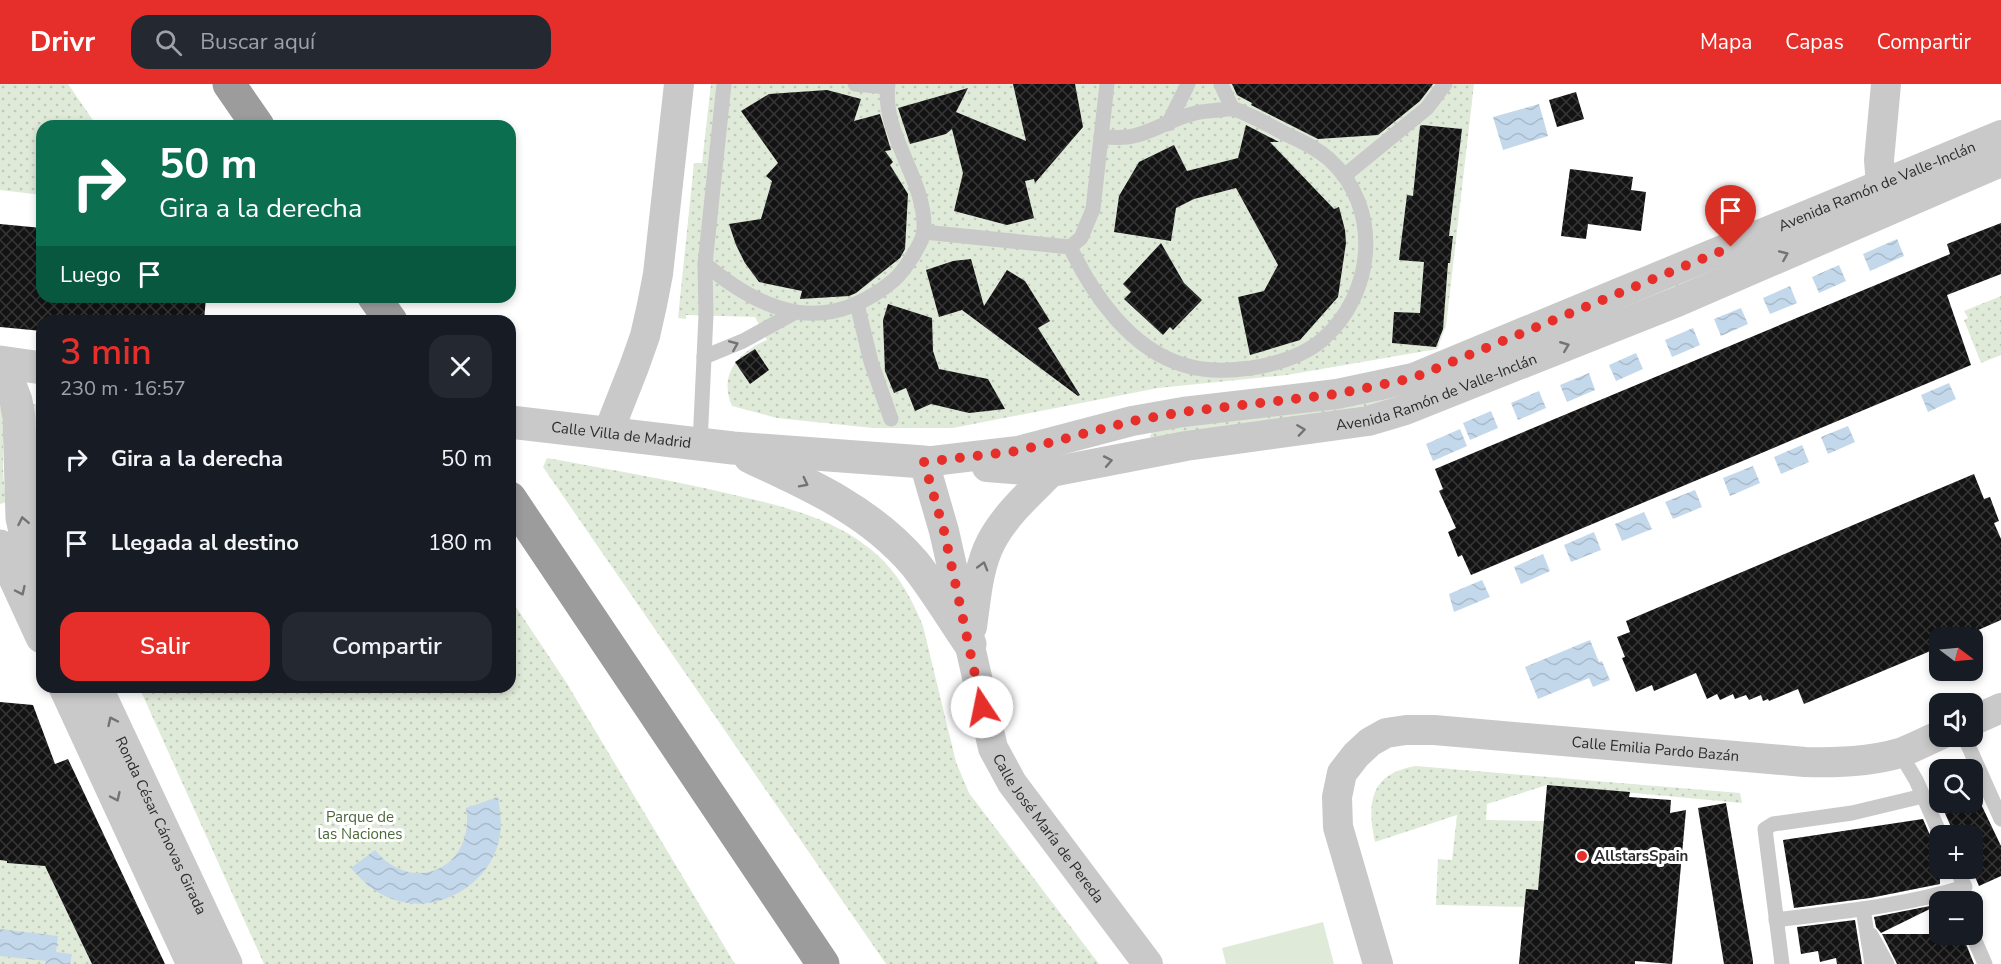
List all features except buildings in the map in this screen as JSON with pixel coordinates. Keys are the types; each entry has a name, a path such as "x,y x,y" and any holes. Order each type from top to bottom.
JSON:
{"highway":[{"path":"229,84 254,120"},
{"path":"516,507 823,964"},
{"path":"719,811 803,964"}],"street":[{"path":"608,434 645,336 652,306 658,274 679,84"},
{"path":"1886,84 1879,160 1886,197"},
{"name":"Avenida Ramón de Valle-Inclán","path":"924,462 1051,471 1186,446 1368,421 1405,410 1677,302 1886,197 2001,135"},
{"name":"Avenida Ramón de Valle-Inclán","path":"924,462 1018,451 1132,421 1183,412 1337,394 1413,378 1886,197 2001,162"},
{"path":"36,367 1,364 16,400 19,418 22,518 27,540 36,562"},
{"name":"Calle Villa de Madrid","path":"516,423 733,448 924,462"},
{"path":"733,448 844,504 882,531 916,565 970,644"},
{"name":"Calle José María de Pereda","path":"924,462 944,531 987,728 1001,766 1148,964"},
{"name":"Calle José María de Pereda","path":"970,644 978,586 991,541 1015,509 1051,471"},
{"path":"0,546 36,624"},
{"name":"Ronda César Cánovas Girada","path":"68,693 193,964"},
{"name":"Ronda César Cánovas Girada","path":"99,693 226,964"},
{"path":"1983,716 2001,708"},
{"name":"Calle Emilia Pardo Bazán","path":"1378,964 1338,827 1337,797 1342,773 1370,742 1386,733 1434,730 1805,762 1846,763 1900,753 1929,740"}],"lane":[{"path":"700,444 705,264 724,84"},
{"path":"705,264 748,295 794,313 834,312 857,304 879,292 897,277 913,255 924,232 922,205 893,126 888,86 855,84"},
{"path":"924,232 1070,248 1081,238 1093,209 1107,84"},
{"path":"1168,124 1188,84"},
{"path":"1221,84 1233,108"},
{"path":"1344,176 1419,115 1445,84"},
{"path":"1070,248 1083,274 1112,313 1139,340 1163,357 1184,365 1208,370 1233,370 1280,361 1302,353 1321,341 1344,316 1360,285 1366,263 1367,240 1360,207 1344,176 1330,160 1312,146 1233,108 1191,114 1135,136 1101,137"},
{"path":"857,304 871,362 891,419"},
{"path":"704,357 743,341 794,313"},
{"path":"1969,747 2001,819"},
{"path":"1900,753 1936,825"},
{"path":"1782,964 1765,834 1769,826 1852,813 1923,796"},
{"path":"1776,920 1929,900"},
{"path":"1863,909 1872,964"},
{"path":"1866,927 1887,964"},
{"path":"1977,945 1985,964"}],"green space":[{"path":"0,84 68,84 93,120 36,120 36,194 0,190"},
{"path":"711,84 1474,84 1446,326 1437,349 1287,375 1158,388 953,428 873,428 777,418 732,406 728,384 734,366 748,351 767,340 755,317 686,315 686,319 678,318 694,163 702,163"},
{"path":"1848,213 1467,376 1373,406 1151,438 1150,436 1153,430 1326,410"},
{"path":"2001,296 2001,355 1981,363 1964,320 1968,318 1964,311"},
{"path":"33,404 36,404 36,530"},
{"path":"0,407 3,421 4,479 7,502 0,504"},
{"path":"547,458 682,483 782,507 836,527 869,548 887,564 901,583 923,626 956,762 969,793 1099,964 886,964 543,467"},
{"name":"Parque de las Naciones","path":"516,607 566,682 735,964 264,964 142,693 516,693"},
{"path":"1416,766 1740,793 1742,803 1547,785 1487,804 1486,820 1544,821 1538,890 1526,889 1524,907 1436,905 1438,859 1452,860 1457,815 1375,842 1372,828 1372,802 1381,783 1389,775"},
{"path":"0,860 7,861 7,863 45,866 92,964 0,964"},
{"path":"1323,922 1334,964 1226,964 1222,948"}],"water":[{"path":"1539,104 1548,136 1503,150 1493,117"},
{"path":"1897,239 1904,256 1870,271 1863,254"},
{"path":"1839,265 1846,281 1819,293 1812,277"},
{"path":"1790,286 1797,303 1770,314 1763,298"},
{"path":"1741,308 1748,324 1721,336 1714,319"},
{"path":"1693,328 1700,345 1672,357 1665,340"},
{"path":"1636,353 1643,369 1616,381 1609,365"},
{"path":"1589,373 1595,390 1567,402 1560,385"},
{"path":"1949,383 1956,399 1928,412 1921,395"},
{"path":"1539,391 1546,408 1518,420 1511,403"},
{"path":"1491,411 1498,428 1470,440 1463,423"},
{"path":"1848,426 1855,442 1828,454 1821,437"},
{"path":"1460,429 1467,446 1433,461 1426,444"},
{"path":"1802,445 1809,462 1781,474 1774,457"},
{"path":"1753,466 1760,483 1730,496 1723,478"},
{"path":"1695,490 1702,507 1673,519 1665,502"},
{"path":"1644,512 1652,529 1622,541 1615,524"},
{"path":"1594,532 1601,550 1571,562 1564,545"},
{"path":"1543,554 1550,571 1521,584 1514,567"},
{"path":"1482,580 1490,597 1454,612 1449,594"},
{"path":"1590,640 1610,680 1593,687 1589,678 1538,699 1525,667"},
{"path":"498,797 501,825 496,851 476,880 462,891 430,903 395,900 370,887 351,868 375,850 390,864 407,872 423,873 438,869 452,860 461,846 467,829 466,808"},
{"path":"0,929 58,936 56,952 72,954 70,964 45,964 46,961 0,956"}],"place":[{"name":"AllstarsSpain","path":"1582,856"}],"route":[{"path":"982,707 944,531 924,462 1018,451 1132,421 1183,412 1337,394 1413,378 1731,247"}]}
